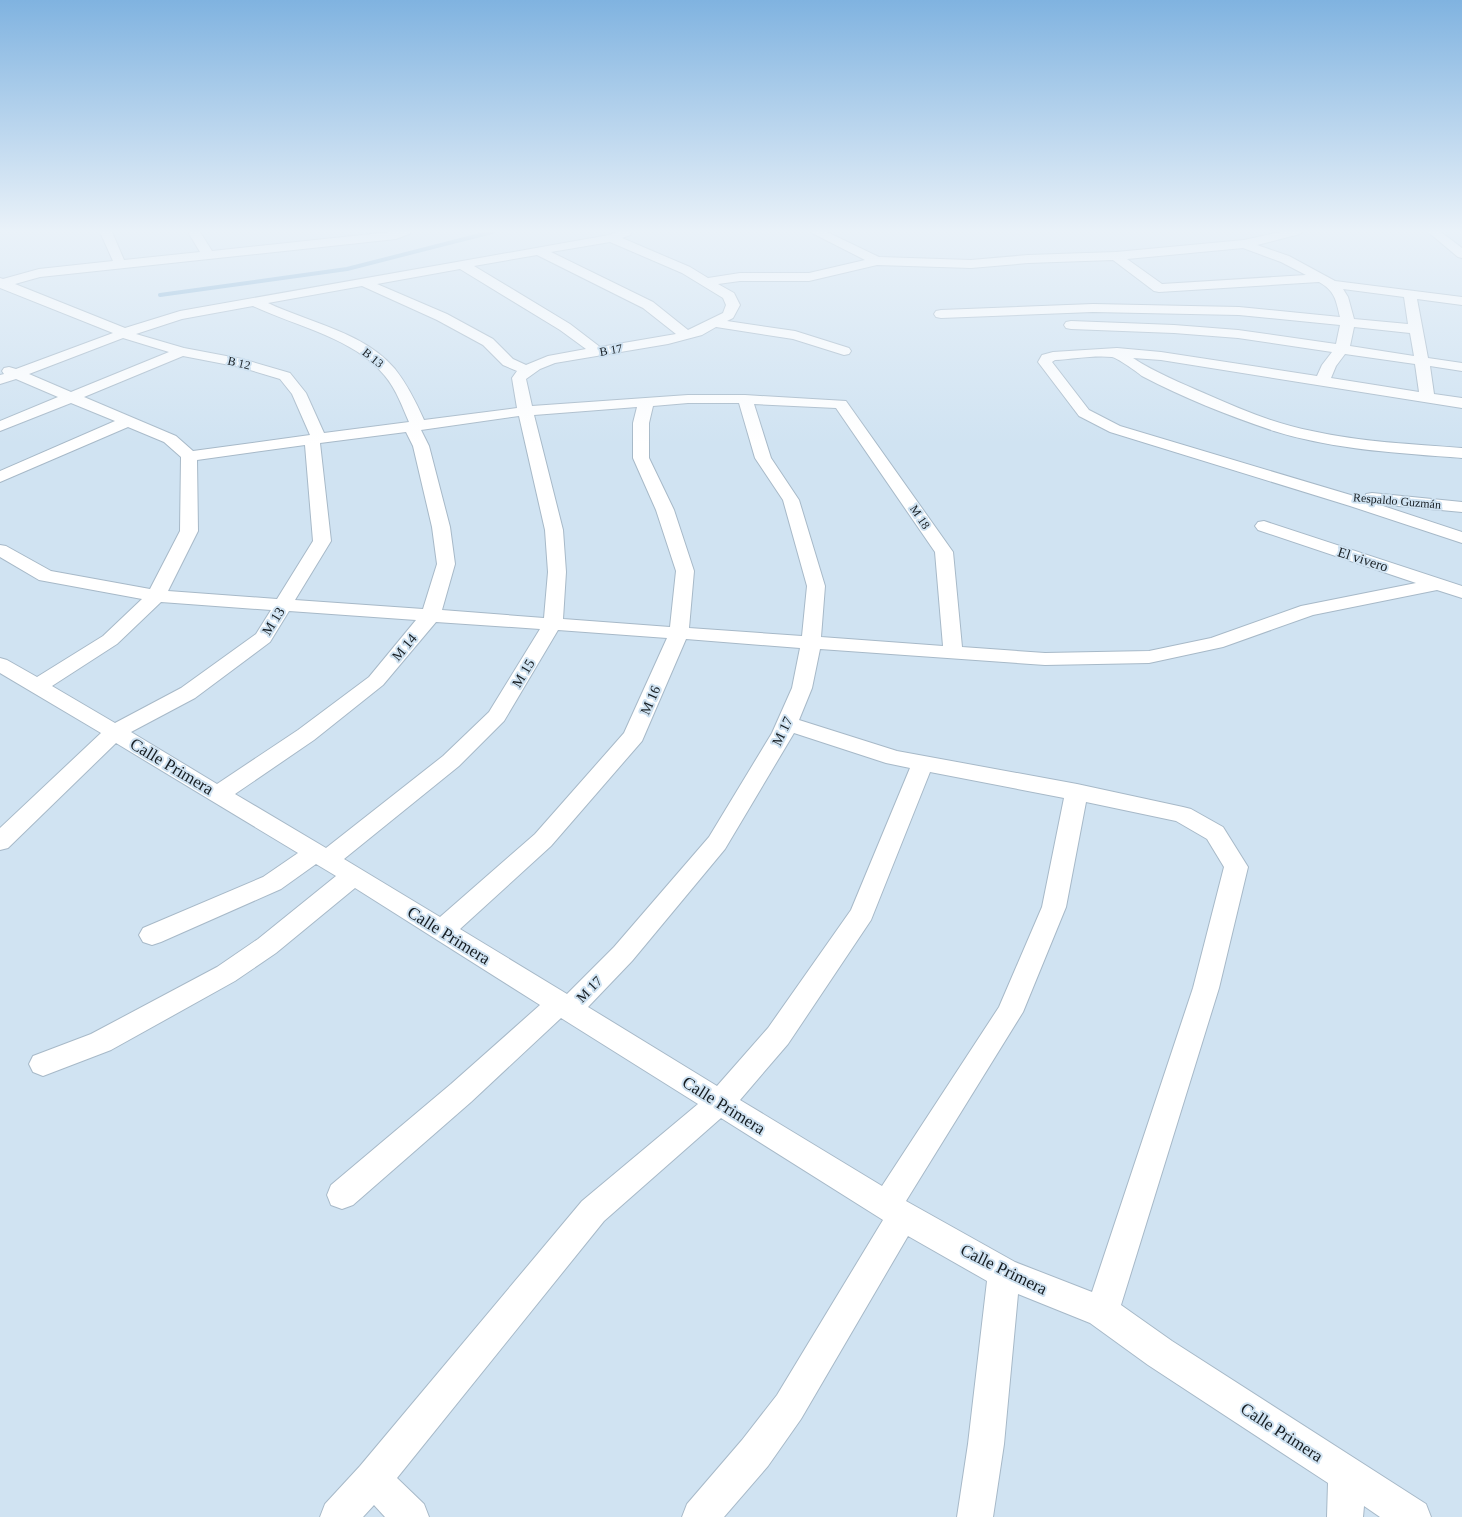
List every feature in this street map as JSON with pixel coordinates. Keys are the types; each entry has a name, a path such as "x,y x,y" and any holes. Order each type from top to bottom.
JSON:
{"street":[{"name":"B 12","path":"50,303 124,333 182,352 242,363 285,376 299,393 315,440"},
{"path":"0,380 124,333 180,316 251,303"},
{"name":"B 13","path":"257,303 275,312 358,345 384,366 400,387 416,426"},
{"path":"410,303 442,317 488,342 508,362 526,370 519,378 525,411"},
{"path":"527,303 565,326 598,352"},
{"path":"644,303 686,335"},
{"name":"B 17","path":"526,370 536,364 553,359 668,340 697,332 728,315 733,305 732,303"},
{"path":"1322,381 1329,365 1342,349 1348,321 1343,303"},
{"path":"1411,303 1415,329 1423,361 1428,398"},
{"path":"941,314 1093,308 1239,311 1415,329"},
{"path":"1239,311 1241,352"},
{"path":"715,323 795,335 844,351"},
{"path":"1071,325 1174,329 1322,381 1462,403"},
{"path":"1174,329 1179,359"},
{"path":"1462,367 1342,349 1241,352 1179,359 1117,352 1053,356 1047,358 1045,362 1084,413 1115,429 1333,495 1462,538"},
{"path":"0,426 182,352"},
{"path":"1117,352 1147,373 1167,382 1243,415 1310,436 1348,443 1462,453"},
{"path":"0,367 170,439 189,456 189,531 156,596 110,640 38,686"},
{"path":"189,456 525,411 688,399 744,399"},
{"name":"M 18","path":"744,399 837,403 844,405 944,552 953,652"},
{"name":"M 17","path":"342,1195 565,1006 623,954 717,843 783,733 802,688 811,642 816,586 791,500 763,458 744,399"},
{"name":"M 16","path":"441,931 543,840 634,736 679,633 685,571 664,510 641,458 641,423 646,402"},
{"name":"M 15","path":"152,935 272,883 289,872 321,856 451,761 497,716 552,624 557,572 554,530 525,411"},
{"path":"0,476 128,421"},
{"name":"M 14","path":"218,794 306,735 376,680 431,615 446,564 441,527 416,426"},
{"name":"M 13","path":"0,842 115,732 188,693 263,638 322,541 315,440"},
{"name":"Respaldo Guzmán","path":"1333,495 1462,507"},
{"name":"El vivero","path":"1264,526 1462,592"},
{"path":"0,550 46,576 156,596 1045,659 1149,657 1216,643 1308,610 1437,584"},
{"name":"Calle Primera","path":"0,664 321,856 894,1211 1004,1273 1102,1312 1160,1353 1413,1517"},
{"path":"787,723 894,758 1077,792 1183,815 1215,833 1236,867 1206,988 1102,1312"},
{"path":"338,1517 374,1479 593,1211 720,1102 778,1036 862,912 923,764"},
{"path":"700,1517 755,1453 789,1408 894,1211 1010,1012 1054,907 1077,792"},
{"path":"43,1064 101,1042 226,974 267,946 353,876"},
{"path":"975,1517 986,1444 1004,1273"},
{"path":"1345,1517 1346,1474"},
{"path":"374,1479 411,1517"}]}
